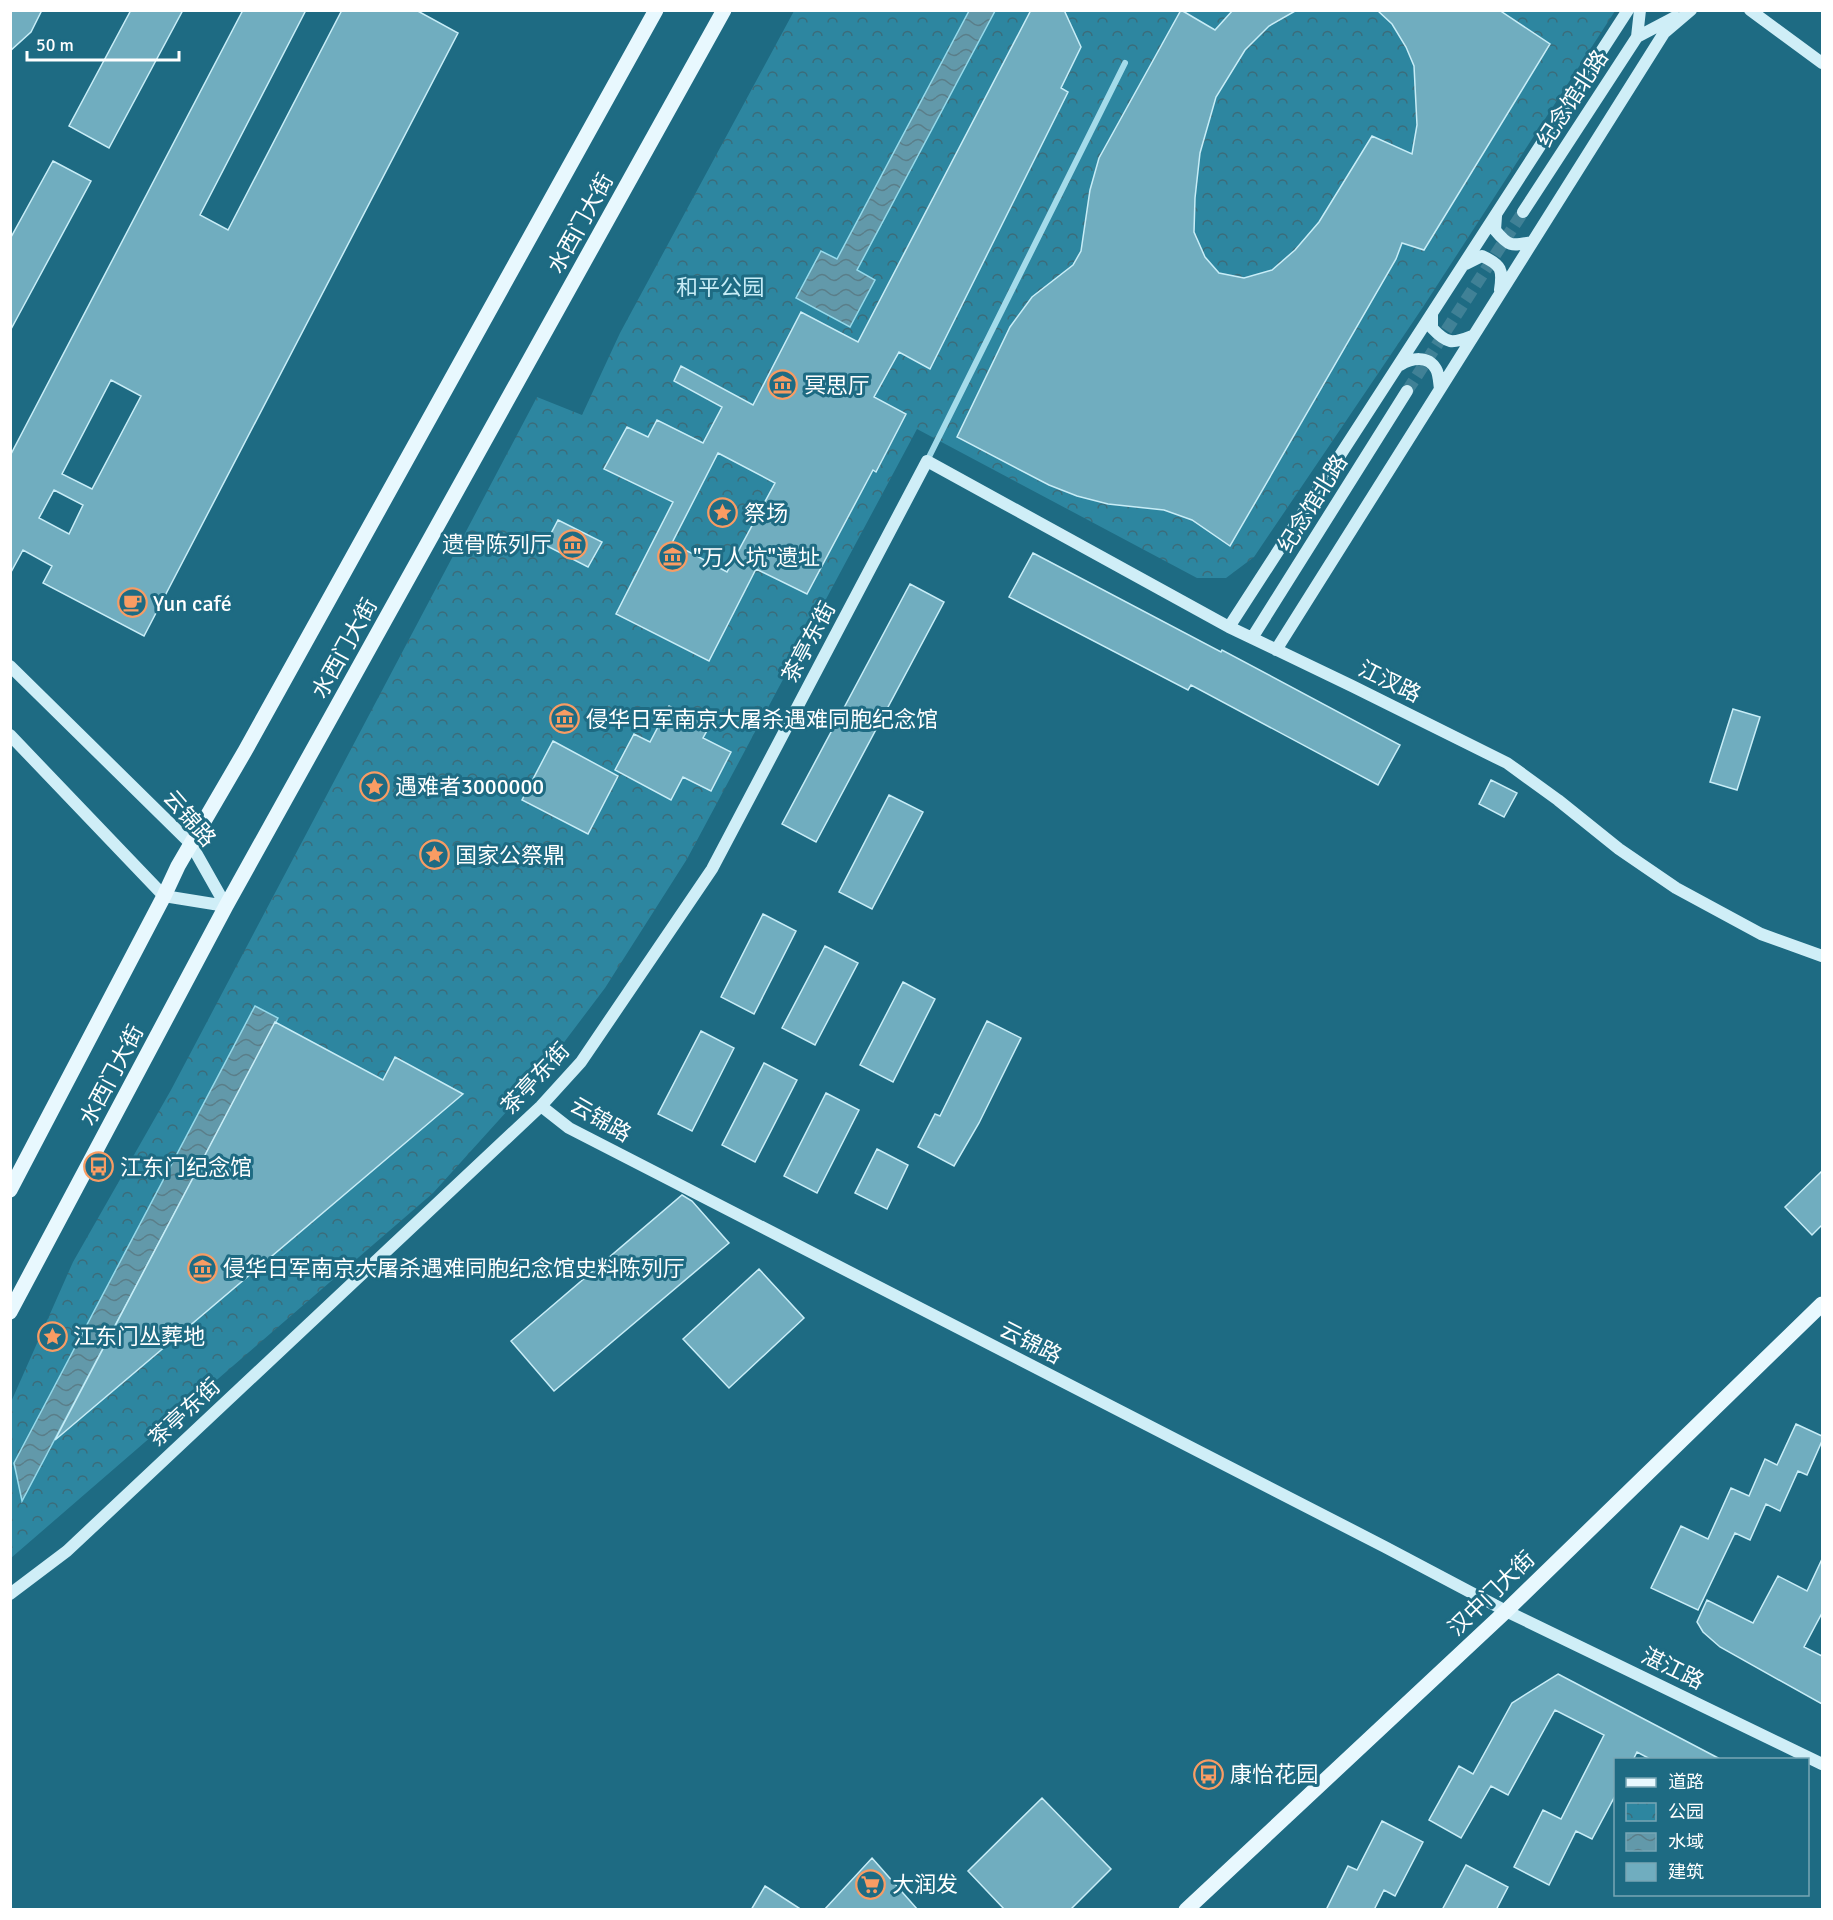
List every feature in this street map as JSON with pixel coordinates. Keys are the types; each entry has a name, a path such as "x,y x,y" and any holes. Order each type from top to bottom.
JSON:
{"main road":[{"name":"水西门大街","path":"10,1190 164,897 178,866 251,741 656,10"},
{"name":"水西门大街","path":"10,1312 226,906 724,10"},
{"name":"汉中门大街","path":"1186,1910 1506,1611 1822,1304"}],"street":[{"path":"1229,627 1628,10"},
{"name":"纪念馆北路","path":"1523,212 1637,37 1640,10"},
{"path":"1276,650 1664,33 1689,10"},
{"name":"纪念馆北路","path":"1637,37 1689,10"},
{"path":"1748,11 1822,63"},
{"path":"927,461 1125,63"},
{"path":"1496,215 1495,230 1505,243 1514,246 1532,242"},
{"path":"1463,266 1482,256 1498,265 1502,274 1499,295"},
{"path":"1432,313 1432,328 1442,339 1455,343 1472,336"},
{"path":"1398,367 1408,360 1419,358 1431,363 1437,370 1440,389"},
{"name":"纪念馆北路","path":"1252,638 1407,391"},
{"name":"江汊路","path":"927,461 1229,627 1507,763 1619,849 1676,888 1761,934 1822,956"},
{"name":"茶亭东街","path":"10,1594 67,1551 541,1106 581,1062 712,869 927,461"},
{"name":"云锦路","path":"10,666 191,844 226,906"},
{"path":"10,735 164,897 226,906"},
{"name":"云锦路","path":"541,1106 569,1128 1506,1611"},
{"name":"湛江路","path":"1506,1611 1822,1764"}],"green space":[{"name":"侵华日军南京大屠杀遇难同胞纪念馆","path":"794,11 1615,11 1423,307 1254,557 1226,578 1197,578 917,429 687,859 605,988 537,1078 433,1193 11,1558 11,1402 73,1262 171,1090 537,397 582,415 620,333"}],"water":[{"path":"969,11 995,11 857,270 875,280 850,327 796,298 821,251 837,259"},
{"path":"255,1006 278,1018 22,1501 14,1463"}],"building":[{"path":"10,10 42,10 31,32 10,51"},
{"path":"131,10 183,10 109,148 69,126"},
{"path":"243,10 306,10 200,215 228,230 342,10 416,10 458,33 144,636 43,583 52,566 23,550 10,574 10,456","holes":["111,380 141,396 92,489 62,474","54,490 83,505 69,534 39,518"]},
{"path":"1031,10 1064,10 1081,47 1061,88 1068,92 930,369 899,352 874,397 906,414 876,472 873,470 807,594 756,569 709,661 616,614 673,502 604,469 627,427 648,437 657,420 703,443 722,407 674,381 681,366 753,405 801,312 858,342","holes":["718,453 775,483 727,572 672,543"]},
{"path":"1181,10 1215,30 1233,10 1297,10 1269,26 1245,50 1216,97 1200,153 1194,232 1205,257 1219,273 1244,278 1272,270 1295,250 1319,222 1372,136 1412,154 1417,125 1414,66 1392,24 1377,10 1499,10 1550,44 1424,250 1402,243 1396,259 1230,546 1192,520 1164,510 1108,504 1077,496 1049,485 957,437 1010,327 1032,297 1073,265 1081,251 1090,190 1099,158"},
{"path":"53,161 91,181 10,331 10,239"},
{"name":"遗骨陈列厅","path":"558,520 602,542 588,567 545,545"},
{"path":"1033,553 1400,745 1378,785 1191,685 1188,690 1009,597"},
{"path":"910,584 944,602 816,842 782,824"},
{"path":"669,706 709,727 703,738 731,752 711,791 683,777 671,800 615,770 634,734 650,742"},
{"path":"1733,709 1760,717 1737,790 1710,782"},
{"path":"553,741 618,776 588,834 522,800"},
{"path":"1491,780 1517,793 1504,817 1479,804"},
{"path":"889,795 923,812 872,909 839,892"},
{"path":"763,914 796,931 754,1014 721,997"},
{"path":"825,946 858,963 815,1045 782,1028"},
{"path":"903,982 935,999 893,1082 860,1065"},
{"path":"987,1021 1021,1038 979,1123 954,1166 918,1147 935,1114 940,1116"},
{"name":"侵华日军南京大屠杀遇难同胞纪念馆史料陈列厅","path":"275,1022 383,1080 395,1057 463,1094 55,1440"},
{"path":"701,1031 734,1048 692,1131 658,1114"},
{"path":"764,1063 797,1080 755,1162 722,1145"},
{"path":"826,1093 859,1110 817,1193 784,1176"},
{"path":"877,1149 908,1165 887,1209 855,1193"},
{"path":"1822,1171 1822,1225 1812,1235 1785,1207"},
{"path":"682,1195 692,1201 729,1243 554,1391 511,1341"},
{"path":"759,1269 804,1318 729,1388 683,1339"},
{"path":"1796,1424 1822,1436 1807,1475 1798,1471 1780,1511 1766,1504 1750,1540 1735,1533 1698,1610 1651,1588 1681,1526 1708,1539 1731,1488 1749,1496 1765,1459 1777,1465"},
{"path":"1822,1559 1822,1613 1804,1647 1822,1656 1822,1704 1720,1647 1703,1632 1697,1622 1707,1600 1753,1623 1778,1576 1807,1591"},
{"path":"1558,1674 1718,1758 1648,1758 1637,1752 1634,1758 1614,1758 1614,1798 1592,1839 1576,1831 1549,1885 1514,1867 1543,1810 1561,1819 1604,1735 1555,1710 1508,1795 1491,1786 1461,1838 1429,1820 1459,1766 1473,1774 1512,1703"},
{"path":"1042,1798 1111,1869 1070,1910 1005,1910 968,1871"},
{"path":"1382,1821 1423,1842 1395,1896 1384,1890 1374,1910 1326,1910 1348,1866 1357,1870"},
{"name":"大润发","path":"872,1858 918,1910 824,1910"},
{"path":"1466,1865 1508,1887 1496,1910 1442,1910"},
{"path":"765,1886 802,1910 751,1910"}],"tunnel":[{"path":"1407,391 1523,212"}],"place":[{"name":"冥思厅","path":"783,385"},
{"name":"祭场","path":"723,513"},
{"name":"遗骨陈列厅","path":"573,544"},
{"name":"\"万人坑\"遗址","path":"672,557"},
{"name":"Yun café","path":"132,603"},
{"name":"侵华日军南京大屠杀遇难同胞纪念馆","path":"565,719"},
{"name":"遇难者3000000","path":"374,786"},
{"name":"国家公祭鼎","path":"434,855"},
{"name":"江东门纪念馆","path":"99,1167"},
{"name":"侵华日军南京大屠杀遇难同胞纪念馆史料陈列厅","path":"202,1268"},
{"name":"江东门丛葬地","path":"52,1336"},
{"name":"康怡花园","path":"1209,1774"},
{"name":"大润发","path":"871,1884"}],"park label":[{"name":"和平公园","path":"720,287"}]}
